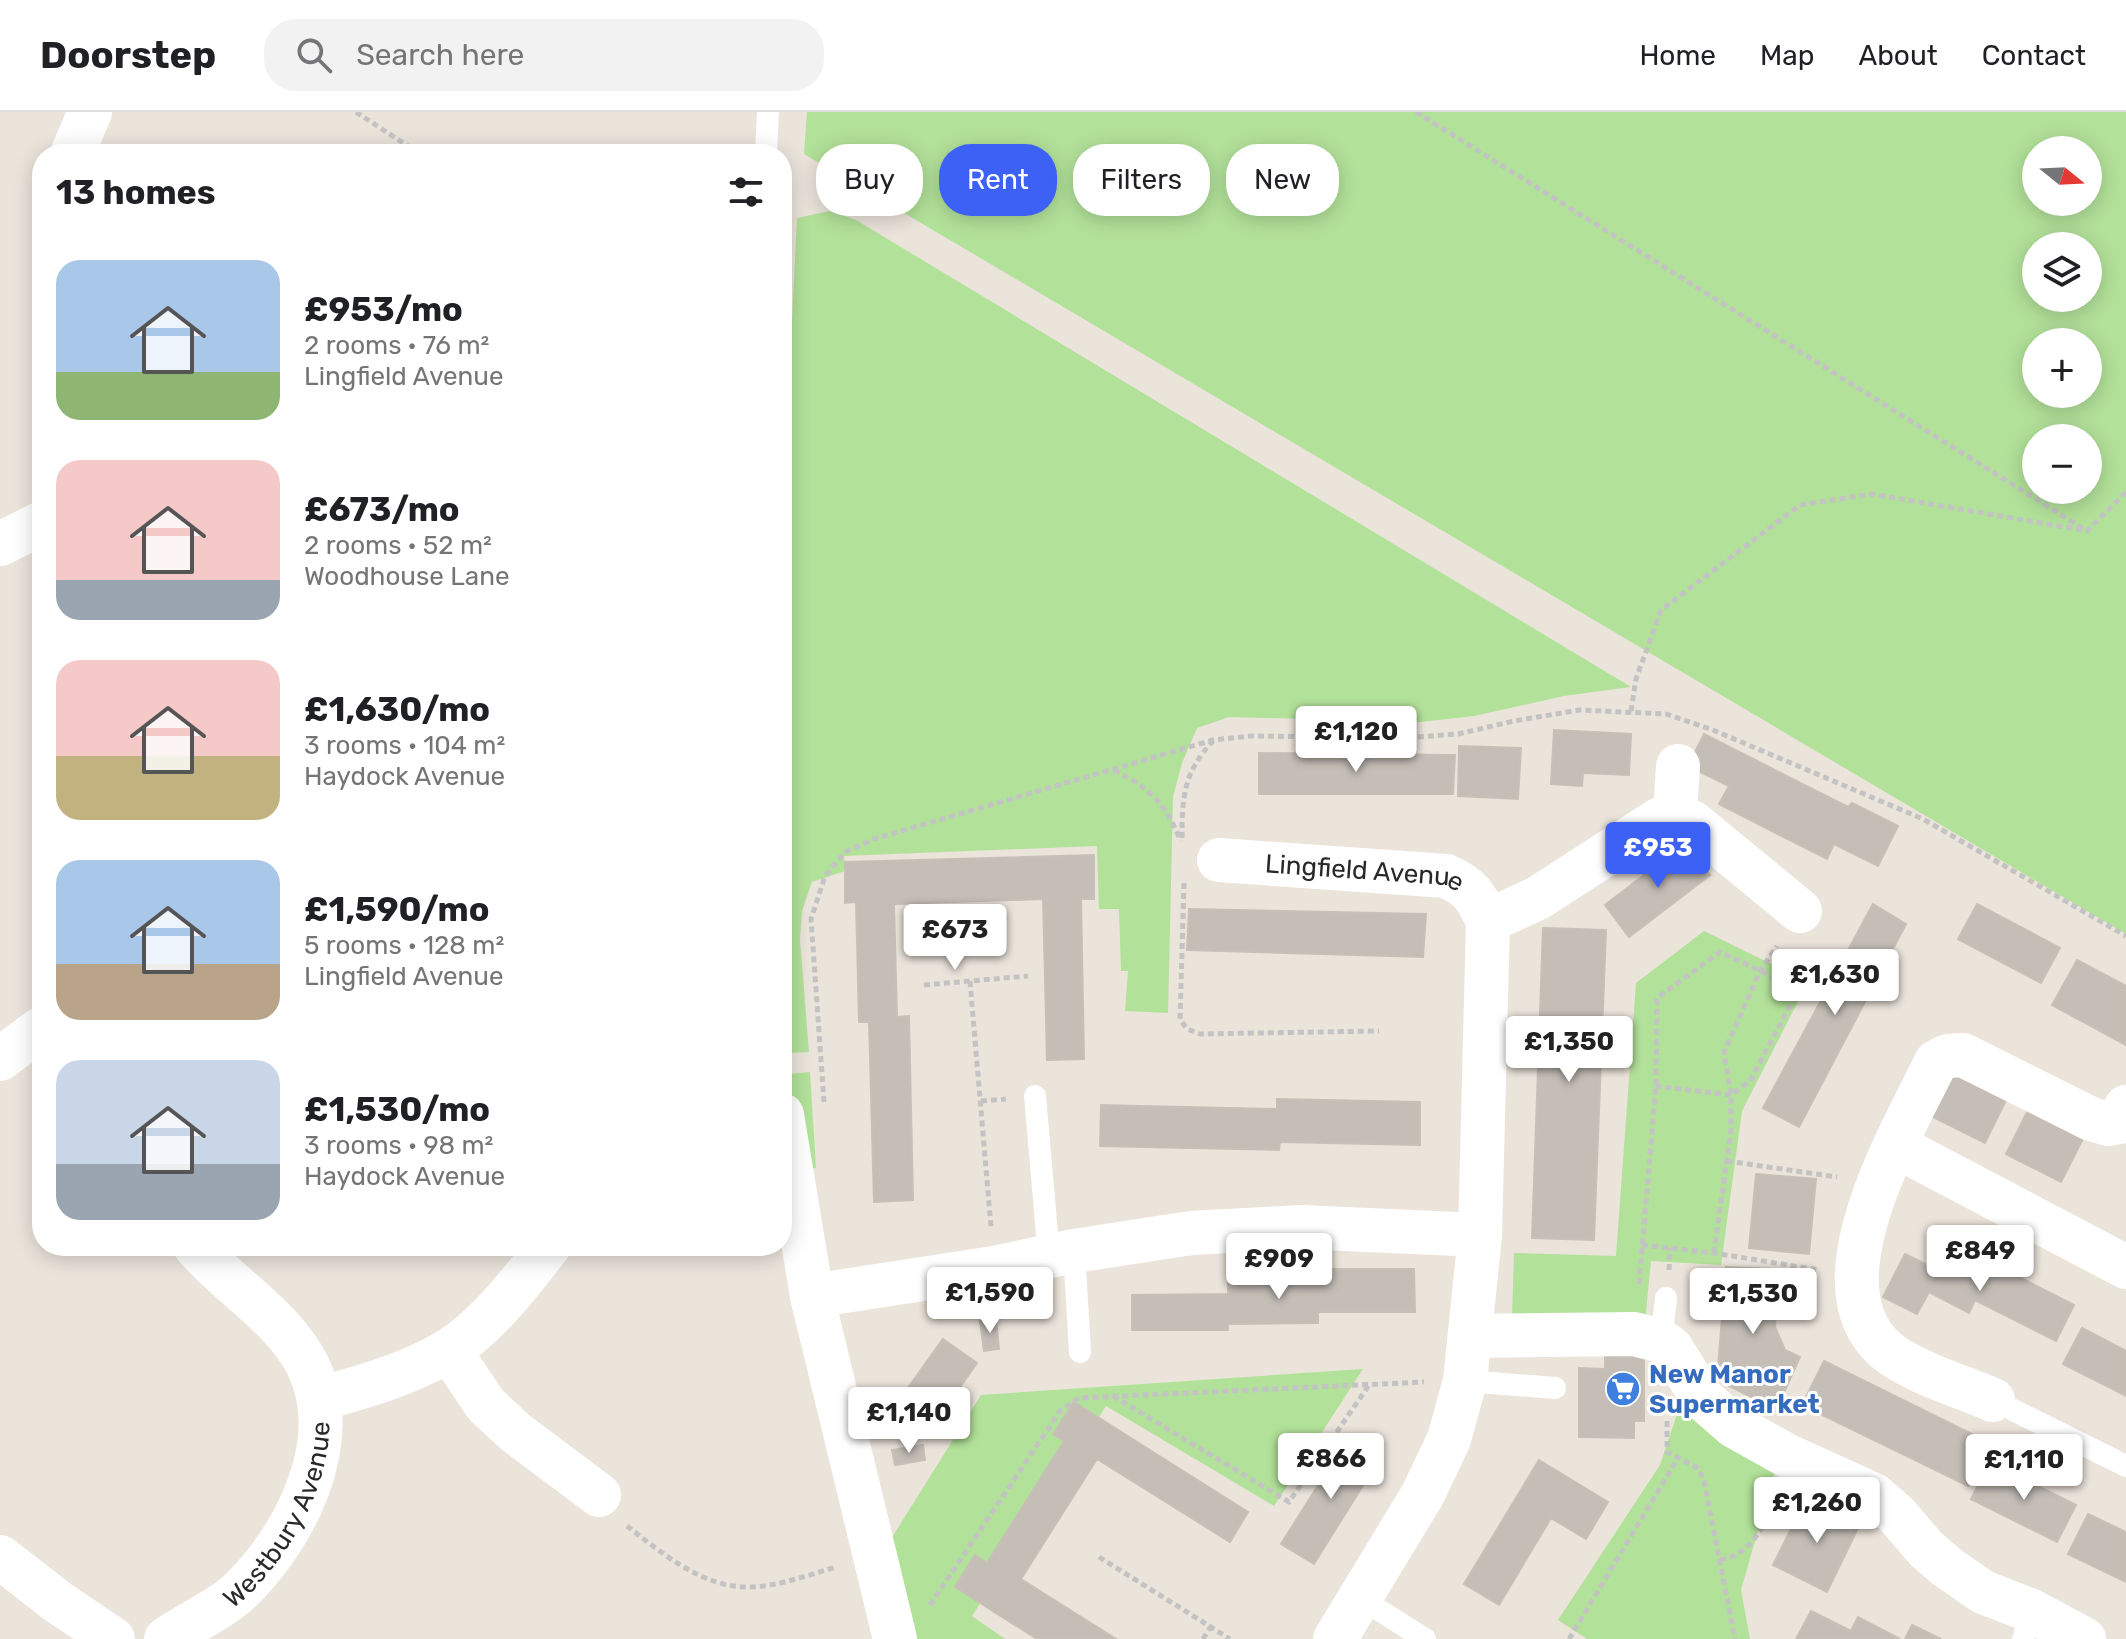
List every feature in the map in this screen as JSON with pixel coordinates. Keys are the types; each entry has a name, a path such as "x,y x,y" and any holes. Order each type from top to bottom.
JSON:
{"street":[{"path":"76,144 90,112"},
{"path":"0,544 32,528"},
{"path":"1678,766 1675,815 1692,822 1800,911"},
{"name":"Lingfield Avenue","path":"1488,921 1538,898 1660,819 1675,815"},
{"name":"Lingfield Avenue","path":"1201,864 1446,876 1465,884 1478,899 1488,921 1480,1235 1465,1381 1449,1439 1423,1494 1335,1639"},
{"path":"1993,1400 1888,1352 1865,1322 1858,1277 1858,1249 1887,1164 1936,1062 1948,1056 1963,1055 2091,1119 2108,1124 2119,1122 2126,1107"},
{"path":"1887,1164 2126,1267"},
{"path":"792,1175 812,1296 895,1639"},
{"path":"812,1296 1191,1233 1301,1227 1480,1235"},
{"name":"Westbury Avenue","path":"166,1639 241,1591 277,1549 306,1495 319,1444 319,1399 307,1366 288,1337 205,1256"},
{"name":"Westbury Avenue","path":"319,1399 385,1379 449,1350 552,1256"},
{"path":"1471,1336 1659,1347 1715,1412 1786,1455 1874,1495 1947,1567 2028,1625 2084,1639"},
{"path":"449,1350 486,1405 515,1432 599,1495"},
{"path":"0,1557 113,1639"}],"lane":[{"path":"766,144 768,112"},
{"path":"1035,1096 1080,1352"},
{"path":"1659,1347 1666,1298"},
{"path":"1465,1381 1555,1388"},
{"path":"1993,1400 2126,1466"},
{"path":"1360,1598 1425,1639"}],"path":[{"path":"356,112 405,144"},
{"path":"1416,112 2087,531"},
{"path":"2087,531 2126,492"},
{"path":"1631,711 1636,679 1661,610 1800,505 1872,494 2087,531"},
{"path":"1113,769 1144,786 1152,794 1172,820 1182,844 1182,804 1187,779 1198,757 1213,740"},
{"path":"1201,864 1180,1019 1187,1029 1200,1034 1379,1031"},
{"path":"1714,1253 1731,1130 1731,1095 1724,1052 1760,971 1800,911"},
{"path":"1656,1086 1731,1095 1750,1081 1799,989 1720,952 1657,998 1656,1086 1642,1245 1669,1397 1667,1452 1698,1468 1704,1481 1735,1639"},
{"path":"924,985 1028,976"},
{"path":"970,981 994,1268"},
{"path":"1727,1161 1887,1164"},
{"path":"1642,1245 1714,1253 1858,1277"},
{"path":"895,1639 911,1633 1060,1411 1079,1398 1465,1381"},
{"path":"1113,1395 1289,1502 1369,1384"},
{"path":"1720,1560 1736,1557 1767,1521 1786,1455"},
{"path":"1569,1639 1678,1458"},
{"path":"599,1495 618,1519 658,1550 707,1580 732,1587 755,1587 875,1558"},
{"path":"1099,1557 1230,1639"},
{"path":"1203,1639 1211,1626"}],"green space":[{"path":"807,112 2126,112 2126,934 909,216 923,216 923,144 816,144 816,161 804,154"},
{"path":"816,214 856,220 1631,687 1564,696 1474,716 1420,722 1229,717 1197,728 1182,763 1173,797 1168,1013 1125,1011 1128,971 1121,971 1119,909 1099,909 1097,846 844,856 845,871 812,882 802,911 800,939 809,1052 792,1053 792,322 797,218"},
{"path":"1704,931 1808,982 1742,1111 1721,1265 1651,1261 1645,1322 1512,1317 1514,1253 1616,1256 1636,983"},
{"path":"810,1072 816,1168 803,1170 792,1100 792,1074"},
{"path":"1363,1369 1274,1506 1106,1406 972,1616 1005,1639 915,1639 891,1539 981,1395"},
{"path":"1683,1396 1777,1464 1741,1590 1750,1639 1587,1639 1558,1620 1660,1465"}],"building":[{"path":"1554,730 1631,734 1629,775 1583,773 1582,786 1551,784"},
{"path":"1704,734 1848,807 1852,803 1898,826 1878,866 1834,844 1827,859 1719,804 1729,786 1688,766"},
{"path":"1459,746 1521,748 1518,799 1458,796"},
{"path":"1259,753 1455,755 1453,794 1259,794"},
{"path":"1686,843 1710,875 1629,937 1605,905"},
{"path":"1094,855 1094,899 1081,899 1084,1059 1047,1060 1043,899 894,904 897,1017 909,1016 913,1200 874,1202 869,1022 859,1022 856,902 845,903 845,862"},
{"path":"1873,904 1906,924 1799,1127 1763,1108"},
{"path":"1977,904 2060,948 2041,983 1958,939"},
{"path":"1189,909 1426,914 1423,957 1187,950"},
{"path":"1543,928 1606,930 1594,1240 1532,1238"},
{"path":"2077,960 2126,986 2126,1045 2052,1005"},
{"path":"1953,1068 2008,1096 1985,1143 1929,1115"},
{"path":"1277,1099 1420,1102 1420,1145 1280,1142 1279,1150 1100,1146 1101,1105 1277,1109"},
{"path":"2030,1106 2085,1135 2061,1182 2006,1154"},
{"path":"1756,1174 1816,1179 1809,1254 1749,1248"},
{"path":"1905,1254 1941,1272 1948,1258 1981,1275 1988,1261 2074,1305 2056,1341 1975,1300 1969,1313 1929,1292 1917,1314 1883,1297"},
{"path":"1726,1267 1776,1269 1772,1308 1776,1309 1775,1327 1785,1350 1800,1357 1779,1404 1764,1397 1761,1402 1729,1386 1731,1378 1724,1378 1725,1369 1718,1368"},
{"path":"1318,1269 1414,1269 1415,1312 1318,1312 1318,1323 1228,1324 1228,1330 1132,1330 1132,1295 1228,1294 1228,1283 1318,1283"},
{"path":"996,1319 999,1349 984,1351 980,1321"},
{"path":"2082,1328 2126,1351 2126,1396 2063,1364"},
{"path":"943,1339 977,1363 925,1437 890,1413"},
{"path":"1605,1356 1644,1356 1644,1421 1634,1421 1634,1438 1579,1437 1579,1368 1605,1369"},
{"path":"1824,1361 1990,1443 1968,1486 1802,1405"},
{"path":"1074,1402 1248,1512 1230,1542 1097,1459 1021,1579 1116,1639 1037,1639 955,1587 975,1555 987,1563 1064,1441 1053,1434"},
{"path":"1348,1438 1380,1458 1314,1564 1281,1544"},
{"path":"923,1445 925,1460 895,1465 892,1450"},
{"path":"1539,1460 1608,1502 1586,1539 1551,1518 1499,1605 1464,1584"},
{"path":"1990,1462 2076,1505 2057,1542 1971,1499"},
{"path":"1807,1497 1860,1524 1827,1592 1773,1565"},
{"path":"2088,1514 2126,1532 2126,1582 2068,1554"},
{"path":"1811,1611 1851,1631 1858,1617 1900,1639 1796,1639"},
{"path":"1912,1625 1941,1639 1905,1639"}],"place":[{"name":"New Manor Supermarket","path":"1623,1389"}]}
